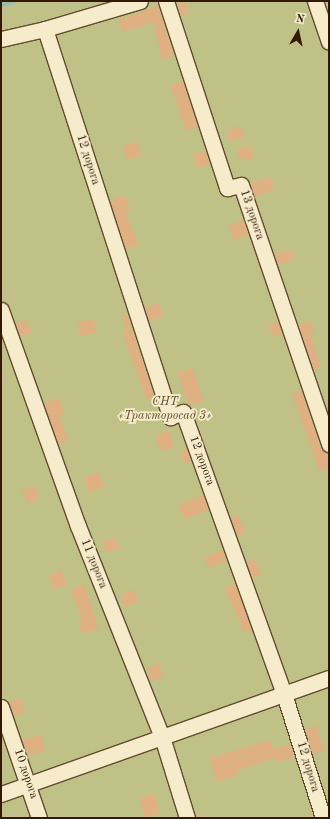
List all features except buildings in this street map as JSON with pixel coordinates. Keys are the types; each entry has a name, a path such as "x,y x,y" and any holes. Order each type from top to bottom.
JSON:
{"street":[{"path":"1,39 45,30 140,1"},
{"name":"13 дорога","path":"166,1 227,188 240,185 329,444"},
{"path":"315,1 329,42"},
{"name":"12 дорога","path":"45,30 170,417 183,412 284,694 323,818"},
{"name":"11 дорога","path":"1,310 78,526 162,737 187,818"},
{"path":"1,794 329,678"},
{"name":"10 дорога","path":"1,708 29,784 39,818"}],"green space":[{"name":"СНТ «Тракторосад 3»","path":"1,1 329,1 329,818 1,818"}],"waterway":[{"path":"1,4 13,1"}]}
